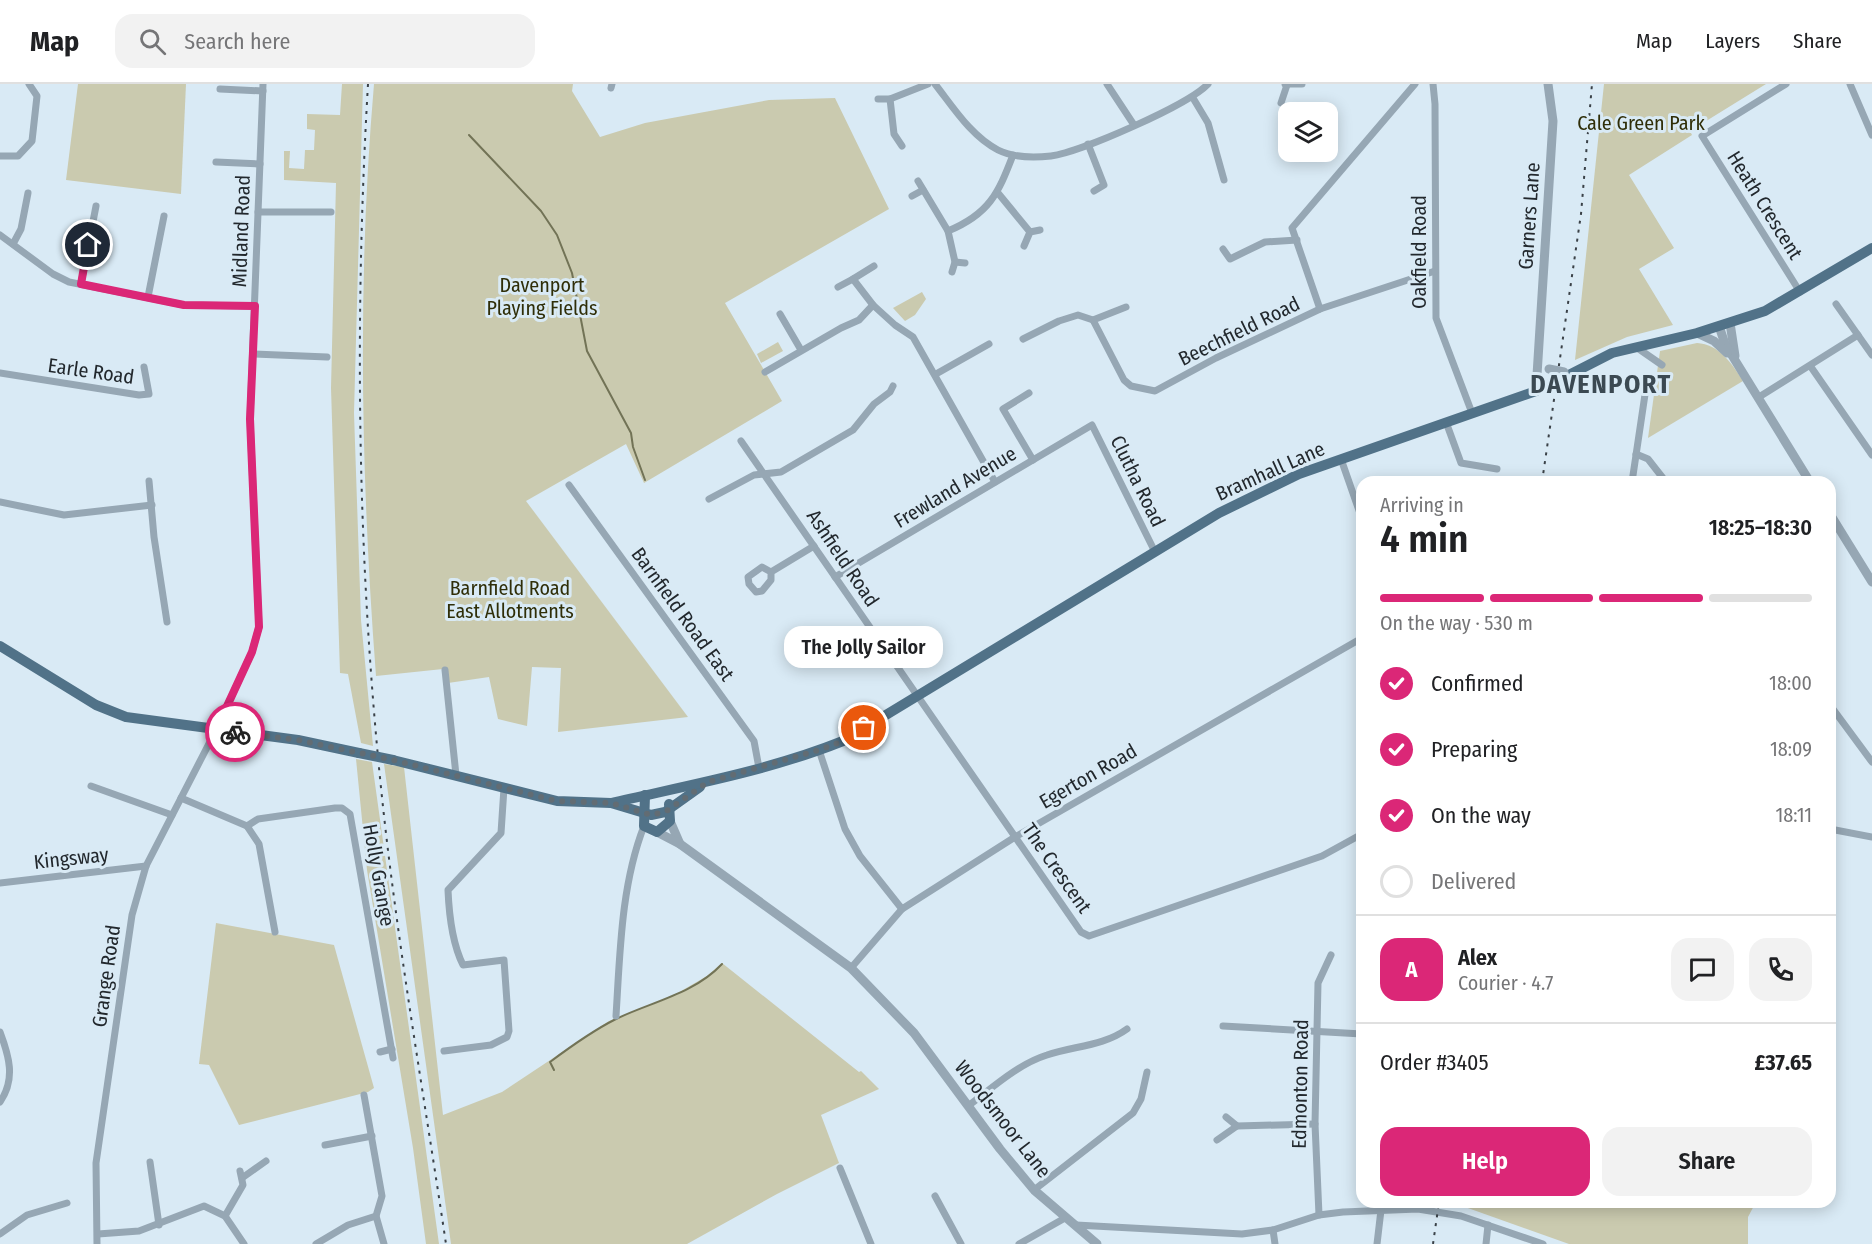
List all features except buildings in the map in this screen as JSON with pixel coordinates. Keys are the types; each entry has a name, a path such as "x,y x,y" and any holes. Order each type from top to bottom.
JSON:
{"main road":[{"name":"Bramhall Lane","path":"611,803 708,782 843,741 917,694 1219,513 1291,477 1536,391 1612,353 1697,333 1765,311 1872,248"},
{"name":"Bramhall Lane","path":"0,646 96,705 126,717 298,740 393,760 557,801 611,803 658,815 708,782"},
{"path":"645,795 644,826 657,832 670,821 671,808 665,797 659,793"}],"street":[{"path":"0,156 18,156 31,143 37,96 28,84"},
{"path":"878,99 890,99 928,84"},
{"path":"935,84 982,141 1013,155 1054,156 1134,125 1193,98 1208,84"},
{"path":"1107,84 1134,125"},
{"path":"1281,102 1286,85 1302,84"},
{"path":"1320,309 1292,228 1415,84"},
{"name":"Oakfield Road","path":"1433,84 1436,104 1436,318 1472,413"},
{"name":"Garners Lane","path":"1536,391 1553,121 1548,84"},
{"name":"Heath Crescent","path":"1786,84 1702,136 1800,292"},
{"path":"1850,84 1872,135"},
{"path":"220,89 263,88"},
{"name":"Midland Road","path":"216,730 252,652 259,627 250,419 263,88"},
{"path":"1193,98 1208,123 1224,180"},
{"path":"890,99 894,134 902,146"},
{"path":"1088,144 1104,185 1094,191"},
{"path":"948,231 989,205 998,193 1013,155"},
{"path":"216,162 260,164"},
{"path":"918,181 948,231 955,262 952,272"},
{"path":"912,196 923,190"},
{"path":"13,244 21,229 28,193"},
{"path":"998,193 1030,232"},
{"path":"81,284 96,206"},
{"path":"258,212 331,212"},
{"path":"148,297 164,216"},
{"path":"1030,232 1040,230"},
{"path":"1024,246 1030,232"},
{"path":"0,235 53,274 81,284 184,305 255,306"},
{"path":"1223,249 1230,259 1265,242 1297,240"},
{"path":"955,262 965,263"},
{"path":"838,287 874,266"},
{"name":"Beechfield Road","path":"1093,320 1124,380 1131,386 1155,391 1216,358 1320,309 1435,271"},
{"path":"853,279 873,305 913,338 995,482"},
{"path":"1836,304 1872,355"},
{"path":"765,372 858,320 873,305"},
{"path":"1023,339 1059,321 1078,315 1093,320 1126,307"},
{"path":"780,314 801,350"},
{"path":"1725,325 1725,344 1760,397 1806,476"},
{"path":"1697,333 1714,341 1736,360"},
{"path":"1760,397 1811,367 1858,335"},
{"path":"936,375 989,344"},
{"path":"1636,347 1662,365"},
{"path":"1539,350 1549,369 1567,374"},
{"path":"253,354 327,357"},
{"name":"Earle Road","path":"0,373 139,395 149,394 144,367"},
{"path":"1811,367 1872,455"},
{"path":"1633,476 1647,381"},
{"path":"709,499 754,475 781,472 853,430 874,404 890,393 892,386"},
{"path":"1029,393 1003,409 1033,460"},
{"path":"1446,422 1461,463 1497,469"},
{"name":"Frewland Avenue","path":"835,577 1092,425"},
{"name":"Clutha Road","path":"1092,425 1155,552"},
{"name":"Ashfield Road","path":"741,441 917,694"},
{"path":"1636,454 1648,459 1661,476"},
{"path":"1341,459 1356,502"},
{"path":"149,481 167,622"},
{"name":"Barnfield Road East","path":"569,485 754,741 759,768"},
{"path":"0,502 64,515 152,505"},
{"path":"1836,524 1872,582"},
{"path":"771,572 814,546"},
{"name":"Egerton Road","path":"851,968 902,909 1015,837 1356,641"},
{"path":"445,670 456,775"},
{"name":"The Crescent","path":"917,694 1081,932 1089,936 1322,856 1356,837"},
{"path":"1836,713 1872,762"},
{"name":"Grange Road","path":"97,1244 96,1163 132,915 146,866 216,730"},
{"path":"819,750 845,829 860,856 902,909"},
{"path":"91,786 172,815"},
{"path":"444,1051 491,1044 507,1037 509,1032 504,960 463,965 456,947 448,909 448,890 501,833 504,788"},
{"path":"181,798 247,826 259,844 274,932"},
{"name":"Holly Grange","path":"247,826 258,819 335,808 342,808 350,814 393,1058"},
{"path":"670,821 680,844"},
{"path":"616,1016 623,924 633,864 644,826"},
{"path":"1836,830 1872,837"},
{"name":"Woodsmoor Lane","path":"657,832 680,844 851,968 902,1018 1034,1190 1076,1225 1242,1234 1273,1230 1319,1215 1382,1210 1433,1211 1488,1225 1543,1244"},
{"name":"Kingsway","path":"0,883 146,866"},
{"name":"Edmonton Road","path":"1319,1215 1315,1124 1318,983 1331,955"},
{"path":"1222,1026 1356,1034"},
{"path":"968,1106 1023,1066 1046,1055 1116,1037 1126,1029"},
{"path":"0,1032 10,1068 9,1088 0,1102"},
{"path":"380,1052 392,1049"},
{"path":"1034,1190 1133,1113 1141,1099 1147,1072"},
{"path":"364,1095 382,1196 376,1215 384,1244"},
{"path":"1226,1117 1237,1126"},
{"path":"1217,1140 1237,1126 1315,1124"},
{"path":"325,1145 372,1136"},
{"path":"225,1216 243,1185 241,1174 266,1161"},
{"path":"150,1162 159,1224"},
{"path":"840,1168 871,1244"},
{"path":"935,1196 961,1244"},
{"path":"0,1234 27,1215 67,1203"},
{"path":"98,1234 139,1231 204,1206 225,1216 244,1244"},
{"path":"1377,1244 1382,1210"},
{"path":"316,1244 348,1225 376,1215"},
{"path":"1018,1244 1065,1218"},
{"path":"1076,1225 1097,1244"},
{"path":"1486,1244 1488,1225"},
{"path":"1273,1230 1275,1244"}],"green space":[{"path":"78,84 186,84 181,194 66,180"},
{"path":"342,84 363,84 354,413 361,620 373,746 361,743 348,674 340,673 331,388 336,183 284,180 284,151 290,151 289,168 304,169 305,150 314,150 315,130 307,129 307,114 340,115"},
{"name":"Davenport Playing Fields","path":"374,84 573,84 572,91 600,137 645,123 769,100 835,98 889,209 725,303 782,401 644,483 626,444 526,501 688,717 558,732 561,668 532,667 527,726 498,719 489,677 448,683 443,669 376,676 367,528 363,380 365,232"},
{"name":"Cale Green Park","path":"1604,84 1766,84 1690,131 1692,135 1629,175 1674,248 1639,269 1673,325 1627,337 1575,360"},
{"path":"922,292 926,299 915,315 905,321 893,308"},
{"path":"778,342 783,351 761,363 757,354"},
{"path":"1697,343 1705,344 1718,351 1743,381 1648,438 1660,351"},
{"path":"356,759 372,762 439,1244 426,1244 413,1148 367,870"},
{"path":"384,764 404,767 443,1115 502,1092 609,1021 669,998 707,976 722,963 859,1072 861,1071 879,1089 821,1115 839,1163 687,1244 451,1244"},
{"path":"216,923 334,945 374,1088 368,1092 239,1125 209,1065 199,1064"},
{"path":"1468,1208 1753,1208 1748,1217 1748,1244 1569,1244"}],"waterway":[{"path":"469,135 541,211 557,235 572,273 587,351 631,433 633,447 645,480"},
{"path":"554,1070 550,1062 590,1034 616,1019 699,983 722,964"}],"railway":[{"path":"368,84 361,252 360,420 371,673 392,879 446,1244"},
{"path":"1543,476 1581,214 1592,84"},
{"path":"1433,1244 1438,1208"}],"way so far":[{"path":"235,732 298,740 393,760 557,801 611,803 658,815 708,782 806,755 843,741 864,728"}],"place":[{"name":"The Jolly Sailor","path":"864,728"}],"district":[{"name":"DAVENPORT","path":"1601,384"}],"route":[{"path":"88,245 81,284 184,305 255,306 250,419 259,627 252,652 216,730 235,732"}],"park label":[{"name":"Barnfield Road East Allotments","path":"510,600"}]}
